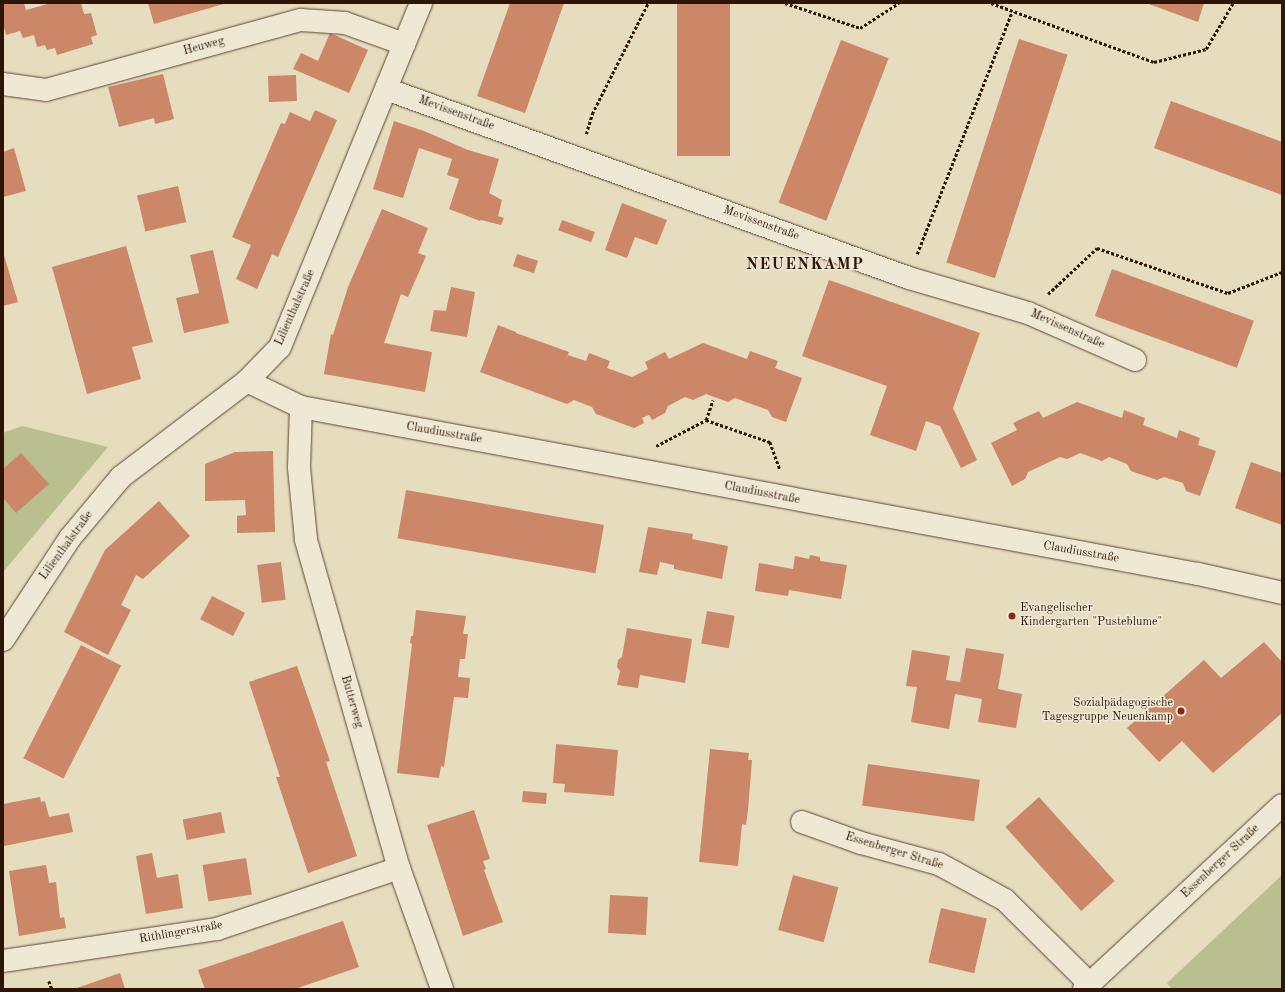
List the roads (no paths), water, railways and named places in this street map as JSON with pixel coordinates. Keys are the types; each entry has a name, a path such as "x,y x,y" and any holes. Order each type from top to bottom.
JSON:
{"street":[{"name":"Lilienthalstraße","path":"3,640 70,538 121,477 247,381 280,347 421,3"},
{"name":"Heuweg","path":"3,84 46,90 301,20 345,23 404,44"},
{"name":"Mevissenstraße","path":"386,89 909,278 1028,313 1135,360"},
{"name":"Claudiusstraße","path":"247,381 301,407 791,500 1198,574 1282,593"},
{"name":"Butterweg","path":"301,407 299,468 306,540 399,868 442,989"},
{"name":"Essenberger Straße","path":"802,822 862,843 939,864 1005,900 1087,986 1282,805"},
{"name":"Rithlingerstraße","path":"3,961 217,929 399,868"}],"place":[{"name":"Evangelischer Kindergarten \"Pusteblume\"","path":"1012,616"},
{"name":"Sozialpädagogische Tagesgruppe Neuenkamp","path":"1181,711"}],"district":[{"name":"NEUENKAMP","path":"805,265"}]}
